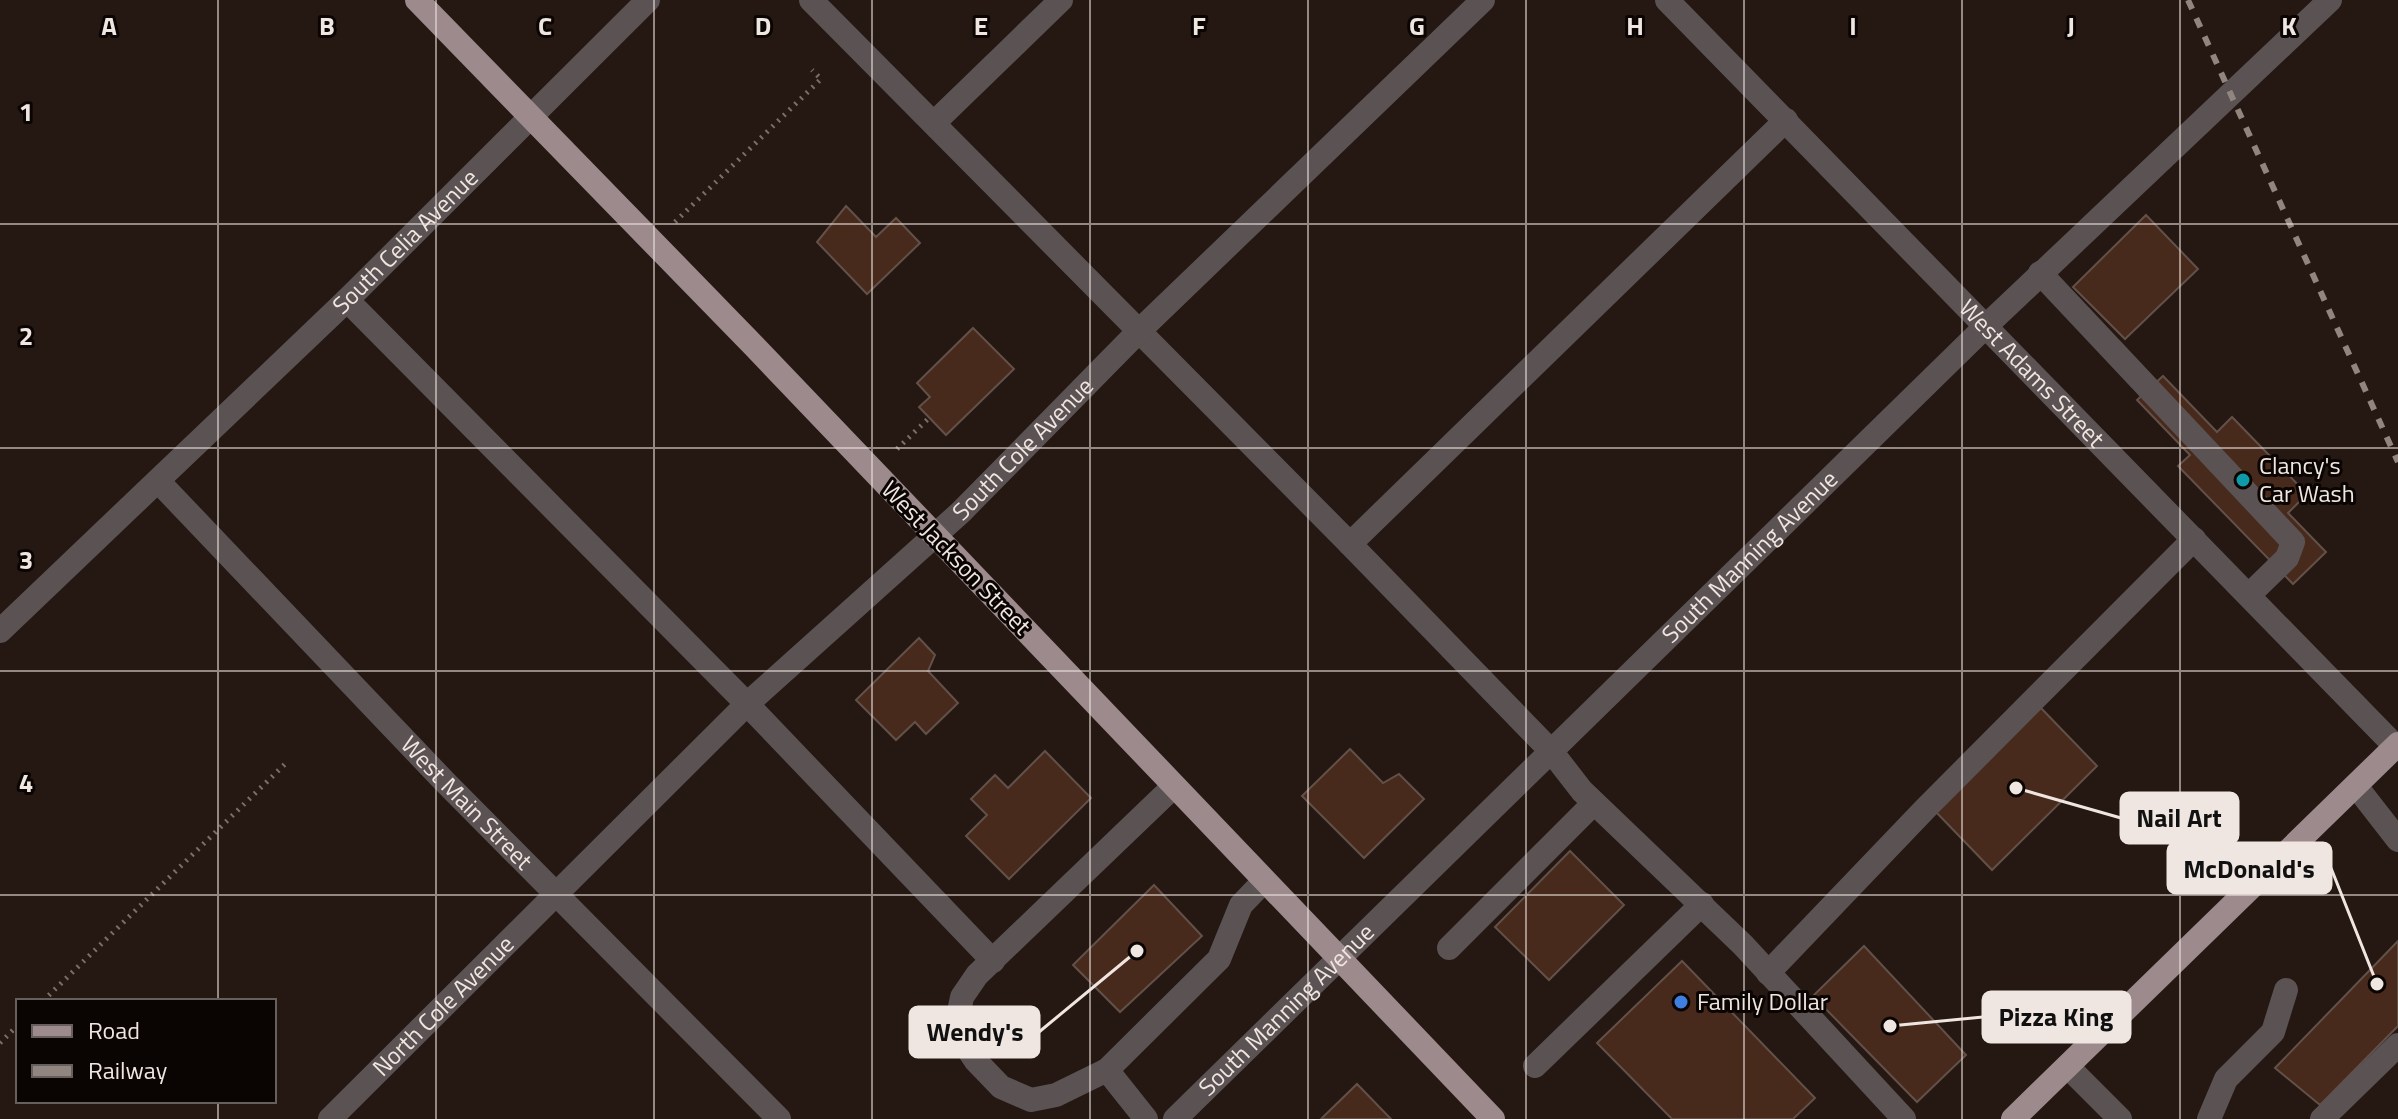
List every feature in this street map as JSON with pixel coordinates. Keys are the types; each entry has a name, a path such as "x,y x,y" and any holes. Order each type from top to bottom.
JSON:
{"main road":[{"name":"West Jackson Street","path":"417,0 1493,1119"},
{"path":"2013,1119 2397,746"}],"street":[{"name":"South Celia Avenue","path":"0,631 347,300 648,0"},
{"path":"811,0 1350,544 1551,751 1594,803 1702,904 1904,1119"},
{"path":"935,122 1061,0"},
{"name":"South Cole Avenue","path":"557,891 747,704 934,536 1138,332 1483,0"},
{"name":"West Adams Street","path":"1667,0 2397,746"},
{"name":"South Manning Avenue","path":"1175,1119 2040,273 2322,3"},
{"path":"1350,544 1786,120"},
{"path":"2040,273 2293,542 2287,558 2249,595"},
{"path":"347,300 747,704 993,961"},
{"name":"West Main Street","path":"158,481 444,781 557,891 779,1119"},
{"path":"1768,973 1925,809 2194,539"},
{"path":"2356,786 2398,840"},
{"path":"1173,787 977,975 962,997 957,1022 962,1040 976,1061 1001,1087 1031,1100 1056,1095 1107,1070 1219,959 1241,905 1264,881"},
{"path":"1449,948 1594,803"},
{"name":"North Cole Avenue","path":"330,1119 557,891"},
{"path":"1535,1066 1702,904"},
{"path":"2209,1119 2226,1079 2273,1032 2286,990"},
{"path":"2322,1119 2398,1045"},
{"path":"2068,1067 2120,1119"},
{"path":"1107,1070 1146,1119"}],"path":[{"path":"675,222 821,79 812,70"},
{"path":"897,449 929,418"},
{"path":"45,999 285,764"},
{"path":"0,1043 16,1027"}],"building":[{"path":"846,206 876,237 896,218 920,243 867,294 817,242"},
{"path":"2146,215 2198,269 2125,339 2073,287"},
{"path":"973,328 1014,369 946,435 919,407 930,397 917,383"},
{"name":"Clancy's Car Wash","path":"2163,376 2217,432 2232,417 2307,494 2288,513 2326,552 2293,584 2178,466 2190,455 2137,400"},
{"path":"919,638 935,655 928,671 958,703 926,734 915,722 896,740 856,700"},
{"path":"2039,706 2097,766 1992,870 1934,810"},
{"path":"1350,749 1383,783 1399,774 1424,799 1364,858 1302,796"},
{"path":"1045,751 1091,798 1009,879 966,836 987,815 971,799 995,775 1008,788"},
{"path":"1570,851 1624,905 1549,980 1495,927"},
{"path":"1154,885 1202,936 1120,1012 1073,965"},
{"path":"2398,941 2398,1026 2320,1105 2275,1068"},
{"path":"1864,946 1966,1055 1917,1102 1813,996"},
{"name":"Family Dollar","path":"1682,961 1815,1098 1793,1119 1672,1119 1597,1043"},
{"path":"1357,1084 1391,1119 1321,1119"}],"railway":[{"path":"2188,0 2398,462"}],"place":[{"name":"Clancy's Car Wash","path":"2243,480"},
{"name":"Nail Art","path":"2016,788"},
{"name":"Wendy's","path":"1137,951"},
{"name":"McDonald's","path":"2377,984"},
{"name":"Family Dollar","path":"1681,1002"},
{"name":"Pizza King","path":"1890,1026"}]}
